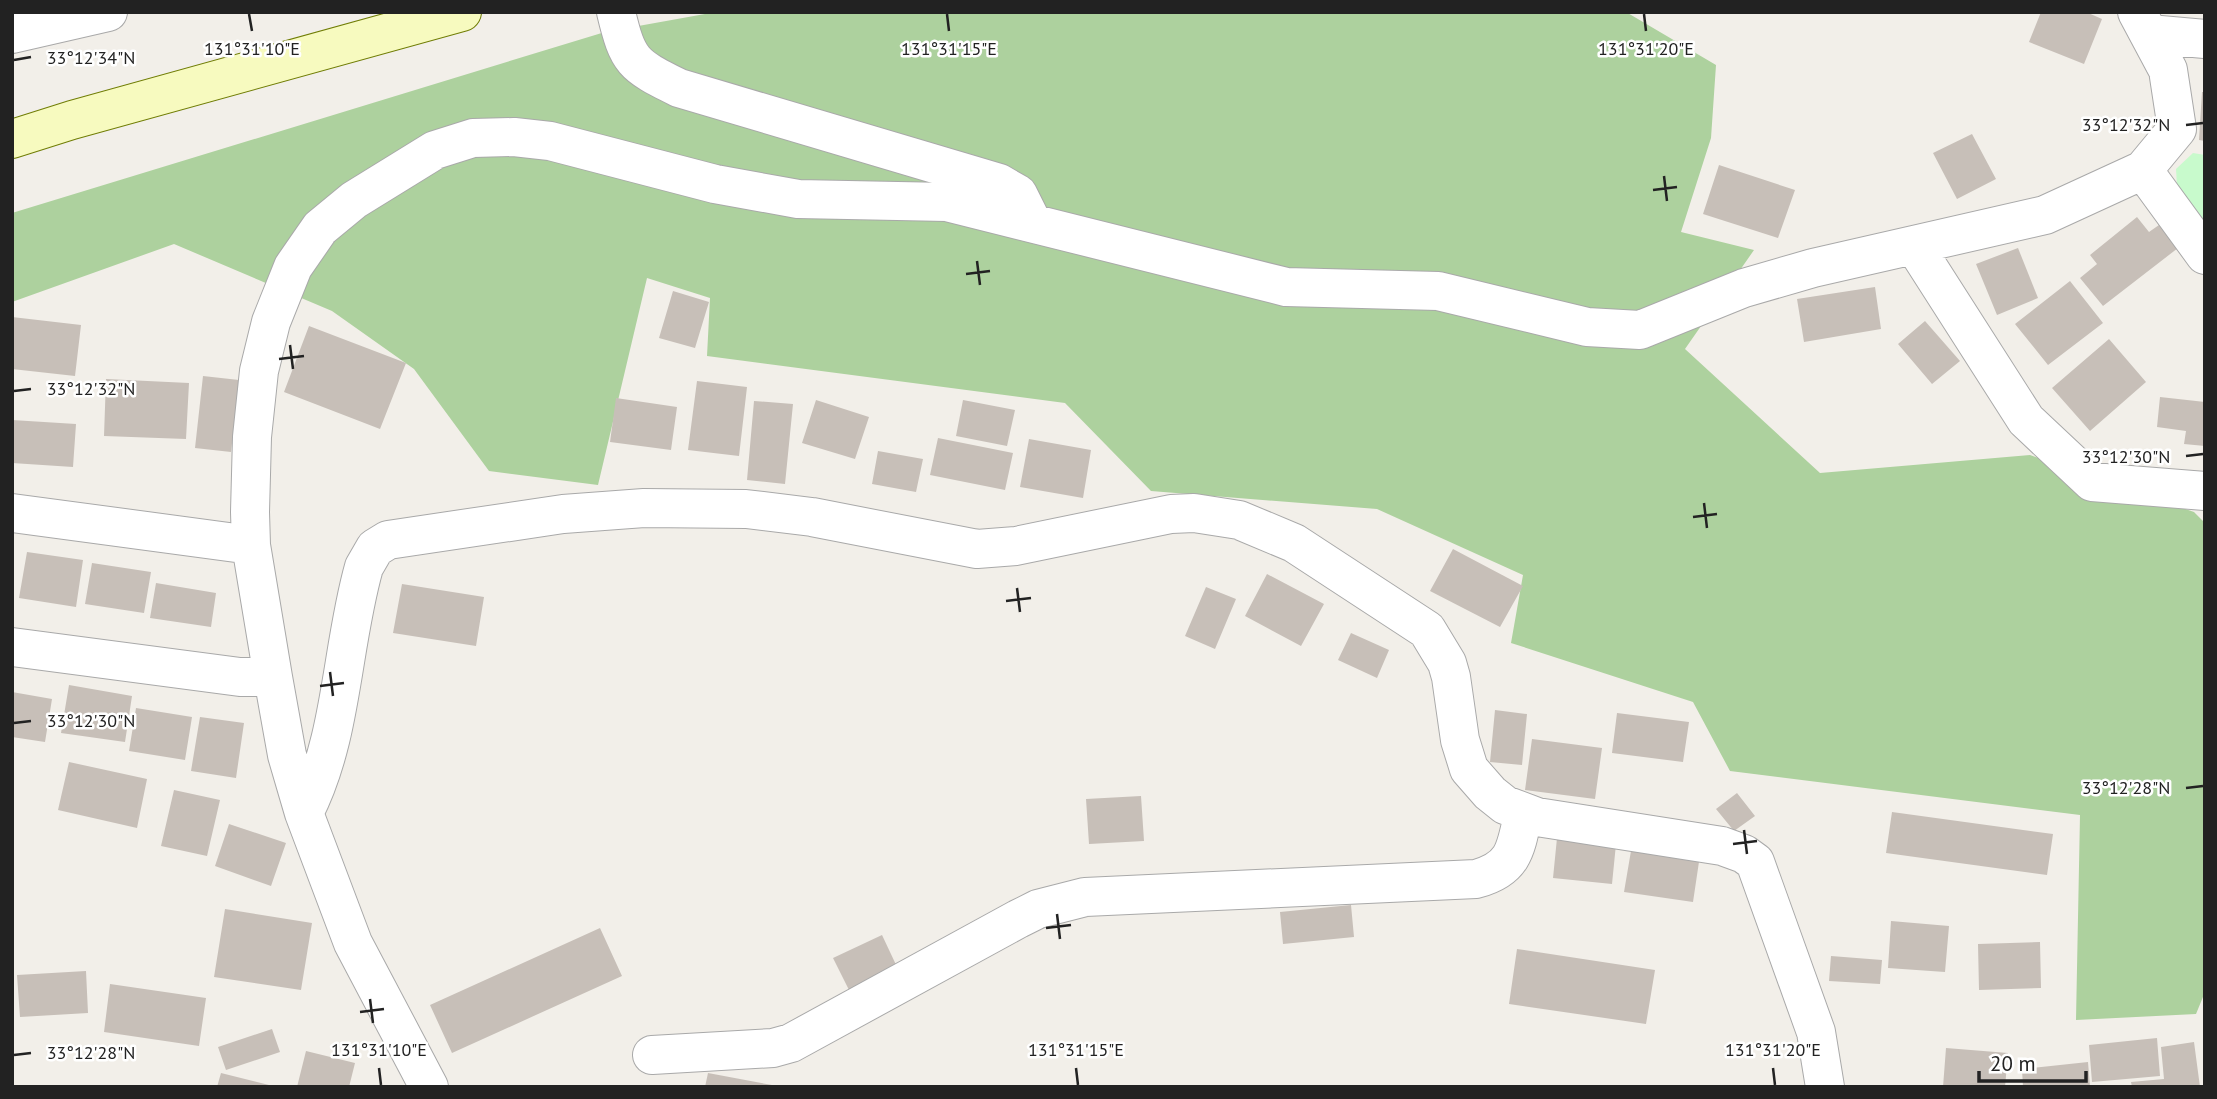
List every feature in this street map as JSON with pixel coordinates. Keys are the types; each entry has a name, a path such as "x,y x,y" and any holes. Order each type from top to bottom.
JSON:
{"street":[{"path":"12,34 108,12"},
{"path":"12,139 462,12"},
{"path":"616,12 625,49 634,62 669,83 999,183 1018,194 1032,222"},
{"path":"2143,23 2205,39"},
{"path":"429,1087 353,943 304,813 288,755 251,545 252,437 259,371 271,322 293,267 320,228 354,200 435,150 473,138 514,137 550,141 760,193 798,199 947,202 1286,287 1438,291 1587,327 1640,330 1744,288 2045,215 2143,170 2177,129 2168,70 2143,23"},
{"path":"2143,170 2205,255"},
{"path":"1914,245 2026,420 2092,482 2205,491"},
{"path":"304,813 320,782 329,750 364,567 375,548 388,540 563,514 644,508 746,509 812,517 978,549 1016,546 1171,514 1220,516 1259,526 1294,543 1427,630 1449,670 1463,752 1469,769 1490,793 1523,814 1722,846 1744,853 1755,862 1816,1032 1825,1087"},
{"path":"12,513 251,545"},
{"path":"12,647 240,677 273,677"},
{"path":"652,1055 773,1048 791,1043 1038,909 1085,897 1476,879 1503,868 1511,858 1523,814"}],"green space":[{"path":"716,12 1626,12 1716,65 1711,138 1681,232 1754,250 1685,349 1820,473 2030,455 2194,512 2205,523 2205,992 2196,1014 2076,1020 2080,815 1730,771 1693,702 1511,643 1523,575 1377,509 1151,491 1065,403 707,356 710,298 647,278 598,485 489,471 414,369 332,311 174,244 12,302 12,213 605,32"},
{"path":"2193,153 2205,155 2205,227 2177,186 2176,169"}],"building":[{"path":"2041,12 2086,12 2102,19 2084,64 2029,42"},
{"path":"2202,92 2205,92 2205,141 2199,140"},
{"path":"1972,134 1996,179 1957,199 1933,153"},
{"path":"1719,165 1795,190 1778,238 1703,214"},
{"path":"2137,217 2149,232 2159,225 2178,248 2103,306 2080,278 2097,264 2090,255"},
{"path":"2018,248 2038,298 1997,315 1976,264"},
{"path":"2070,281 2103,323 2048,365 2015,324"},
{"path":"1875,287 1881,329 1804,342 1797,299"},
{"path":"673,291 709,302 695,348 659,338"},
{"path":"12,317 81,325 75,376 12,369"},
{"path":"1925,321 1960,361 1932,384 1898,344"},
{"path":"309,326 406,363 380,429 284,392"},
{"path":"2109,339 2146,382 2090,431 2052,388"},
{"path":"203,376 239,380 231,452 195,448"},
{"path":"106,379 189,383 186,439 104,436"},
{"path":"697,381 747,387 739,456 688,450"},
{"path":"2160,397 2205,402 2205,446 2184,444 2186,431 2157,427"},
{"path":"616,398 677,407 671,450 610,442"},
{"path":"816,400 869,417 855,459 802,443"},
{"path":"963,400 1015,410 1007,446 956,436"},
{"path":"754,401 793,404 785,484 747,480"},
{"path":"12,420 76,424 73,467 12,463"},
{"path":"938,438 1013,453 1005,490 930,475"},
{"path":"1029,439 1091,450 1083,498 1020,487"},
{"path":"878,451 923,459 916,492 872,484"},
{"path":"1453,549 1523,586 1500,627 1430,591"},
{"path":"27,552 83,560 76,607 19,598"},
{"path":"92,563 151,572 144,613 85,604"},
{"path":"1267,574 1324,604 1301,646 1245,616"},
{"path":"156,583 216,593 211,627 150,618"},
{"path":"402,584 484,597 476,646 393,633"},
{"path":"1206,587 1236,599 1215,649 1185,636"},
{"path":"1351,633 1389,650 1377,678 1338,660"},
{"path":"69,685 132,696 125,742 61,733"},
{"path":"12,692 52,699 45,742 12,737"},
{"path":"136,708 192,717 185,760 129,751"},
{"path":"1495,710 1527,714 1522,765 1490,762"},
{"path":"1617,713 1689,722 1683,762 1612,753"},
{"path":"200,717 244,723 236,778 191,771"},
{"path":"1532,739 1602,748 1595,799 1525,790"},
{"path":"69,762 147,779 137,828 58,810"},
{"path":"174,790 220,800 207,856 161,846"},
{"path":"1737,793 1755,816 1734,831 1716,809"},
{"path":"1141,796 1144,841 1089,844 1086,799"},
{"path":"1892,812 2053,834 2047,875 1886,853"},
{"path":"229,824 286,843 271,886 215,866"},
{"path":"1557,838 1616,844 1612,884 1553,878"},
{"path":"1632,845 1700,855 1693,902 1624,892"},
{"path":"1351,905 1354,937 1283,944 1280,912"},
{"path":"225,909 312,923 301,990 214,977"},
{"path":"1891,921 1949,926 1945,972 1888,968"},
{"path":"600,928 622,976 452,1053 430,1005"},
{"path":"882,935 898,969 850,992 833,958"},
{"path":"2040,942 2041,988 1979,990 1978,944"},
{"path":"1517,949 1655,970 1646,1024 1509,1004"},
{"path":"1831,956 1882,960 1880,984 1829,981"},
{"path":"86,971 88,1013 20,1017 17,975"},
{"path":"110,984 206,998 199,1046 104,1032"},
{"path":"272,1029 280,1052 226,1070 218,1047"},
{"path":"2157,1038 2160,1076 2092,1082 2089,1045"},
{"path":"2194,1042 2200,1087 2132,1087 2131,1082 2164,1079 2161,1047"},
{"path":"1946,1048 2008,1053 2005,1087 1943,1087"},
{"path":"306,1051 355,1063 349,1087 297,1087"},
{"path":"2088,1062 2090,1087 2023,1087 2022,1069"},
{"path":"221,1073 273,1086 273,1087 217,1087"},
{"path":"708,1073 772,1085 772,1087 705,1087"}]}
